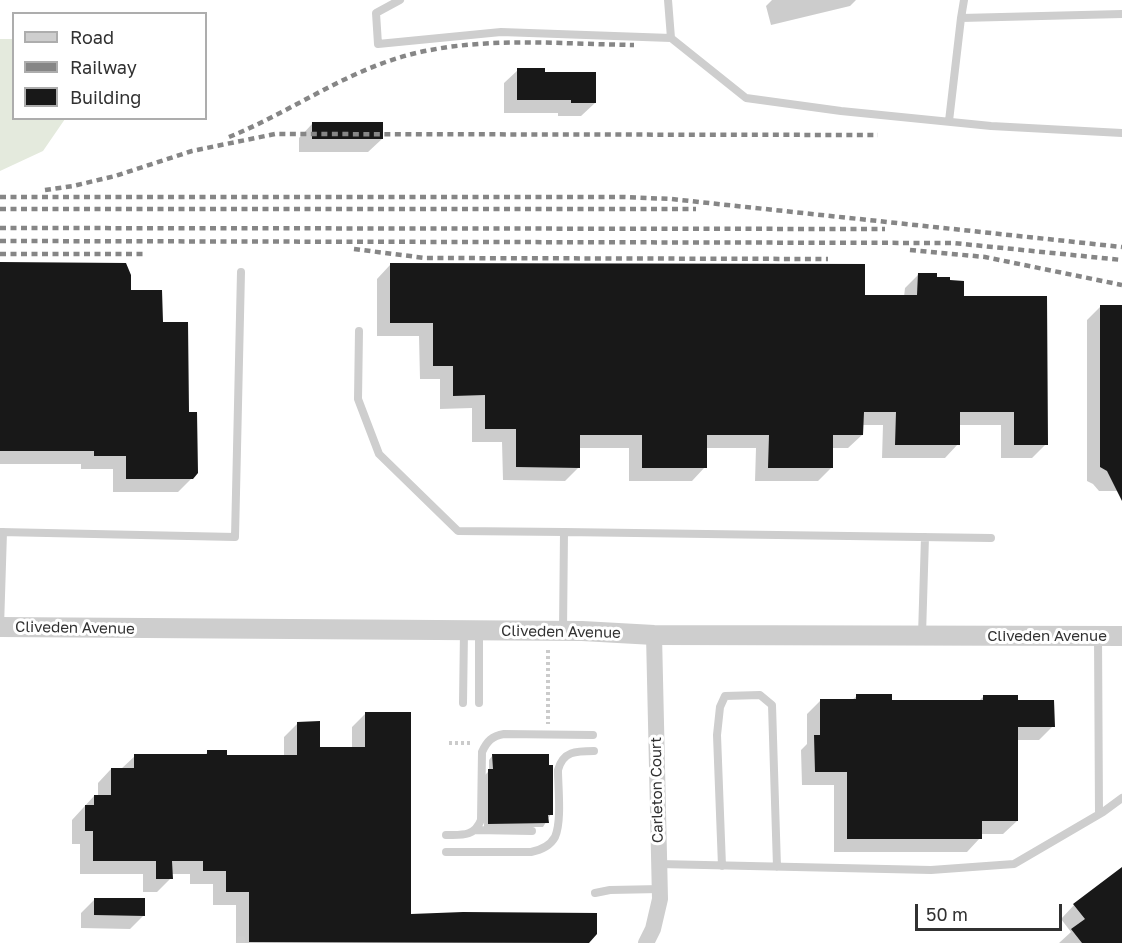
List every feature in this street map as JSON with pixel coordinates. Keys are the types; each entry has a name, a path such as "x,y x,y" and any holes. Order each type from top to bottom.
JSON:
{"street":[{"name":"Cliveden Avenue","path":"0,627 555,631 654,635 1122,636"},
{"path":"0,627 0,641"},
{"name":"Carleton Court","path":"646,943 653,929 660,899 654,635"}],"lane":[{"path":"400,0 376,13 378,44 501,32 671,38 746,98 841,111 1122,133"},
{"path":"668,0 671,38"},
{"path":"949,121 964,0"},
{"path":"961,18 1122,14"},
{"path":"0,627 2,532 235,537 241,272"},
{"path":"359,331 358,399 379,454 458,531 991,538"},
{"path":"555,631 564,532"},
{"path":"922,636 925,537"},
{"path":"463,703 472,631"},
{"path":"472,631 478,703"},
{"path":"1098,636 1099,814"},
{"path":"722,866 717,735 720,706 725,696 760,695 772,705 777,867"},
{"path":"446,835 472,833 481,820 482,752 494,736 504,734 593,735"},
{"path":"446,852 531,852 549,845 557,827 559,764 570,752 594,751"},
{"path":"659,864 931,870 1014,864 1122,798"},
{"path":"475,830 532,831"},
{"path":"595,893 610,890 660,890"}],"path":[{"path":"548,735 555,631"}],"shaded area":[{"path":"0,39 12,39 12,120 64,120 43,151 0,171"}],"building":[{"path":"517,68 545,68 545,72 596,72 596,103 571,103 571,100 517,100"},
{"path":"312,122 383,122 383,139 312,139"},
{"path":"0,262 126,263 131,275 131,290 162,290 163,322 188,322 189,412 197,412 198,473 193,479 126,479 126,456 94,456 94,451 0,451"},
{"path":"390,263 865,264 865,295 917,295 918,273 937,273 937,277 950,277 950,280 964,281 964,296 1047,296 1048,445 1014,445 1014,412 960,412 960,445 895,445 896,412 864,412 863,435 833,435 833,468 768,468 769,435 707,435 707,468 642,468 642,435 580,435 580,468 516,467 516,429 485,429 485,395 453,396 453,366 433,366 433,323 390,323"},
{"path":"1100,305 1122,305 1122,501 1107,471 1100,467"},
{"path":"856,694 892,694 892,700 983,700 983,695 1018,695 1018,700 1054,700 1055,727 1018,727 1018,821 982,821 982,839 847,839 847,772 815,772 814,735 820,735 820,699 856,699"},
{"path":"365,712 411,712 411,914 597,913 597,934 589,943 249,942 249,892 226,892 226,871 203,871 203,861 172,861 173,879 156,879 156,861 93,861 93,831 85,831 85,805 94,805 94,795 111,795 111,768 134,768 134,754 207,754 207,750 227,750 227,755 297,755 297,722 320,721 320,747 365,747"},
{"path":"492,754 549,754 549,765 553,765 553,815 548,815 549,823 488,824 488,769 493,769"},
{"path":"1122,867 1122,943 1082,943 1071,929 1085,919 1073,904"},
{"path":"94,898 145,898 145,916 94,915"}],"railway":[{"path":"229,137 355,75 398,58 426,51 455,46 515,42 634,45"},
{"path":"45,190 115,176 192,151 275,134 878,135"},
{"path":"0,197 623,197 671,199 1122,247"},
{"path":"0,209 696,209"},
{"path":"0,228 885,229"},
{"path":"0,241 953,243 1122,260"},
{"path":"354,249 425,258 828,259"},
{"path":"910,250 985,257 1122,285"},
{"path":"0,254 146,254"}]}
